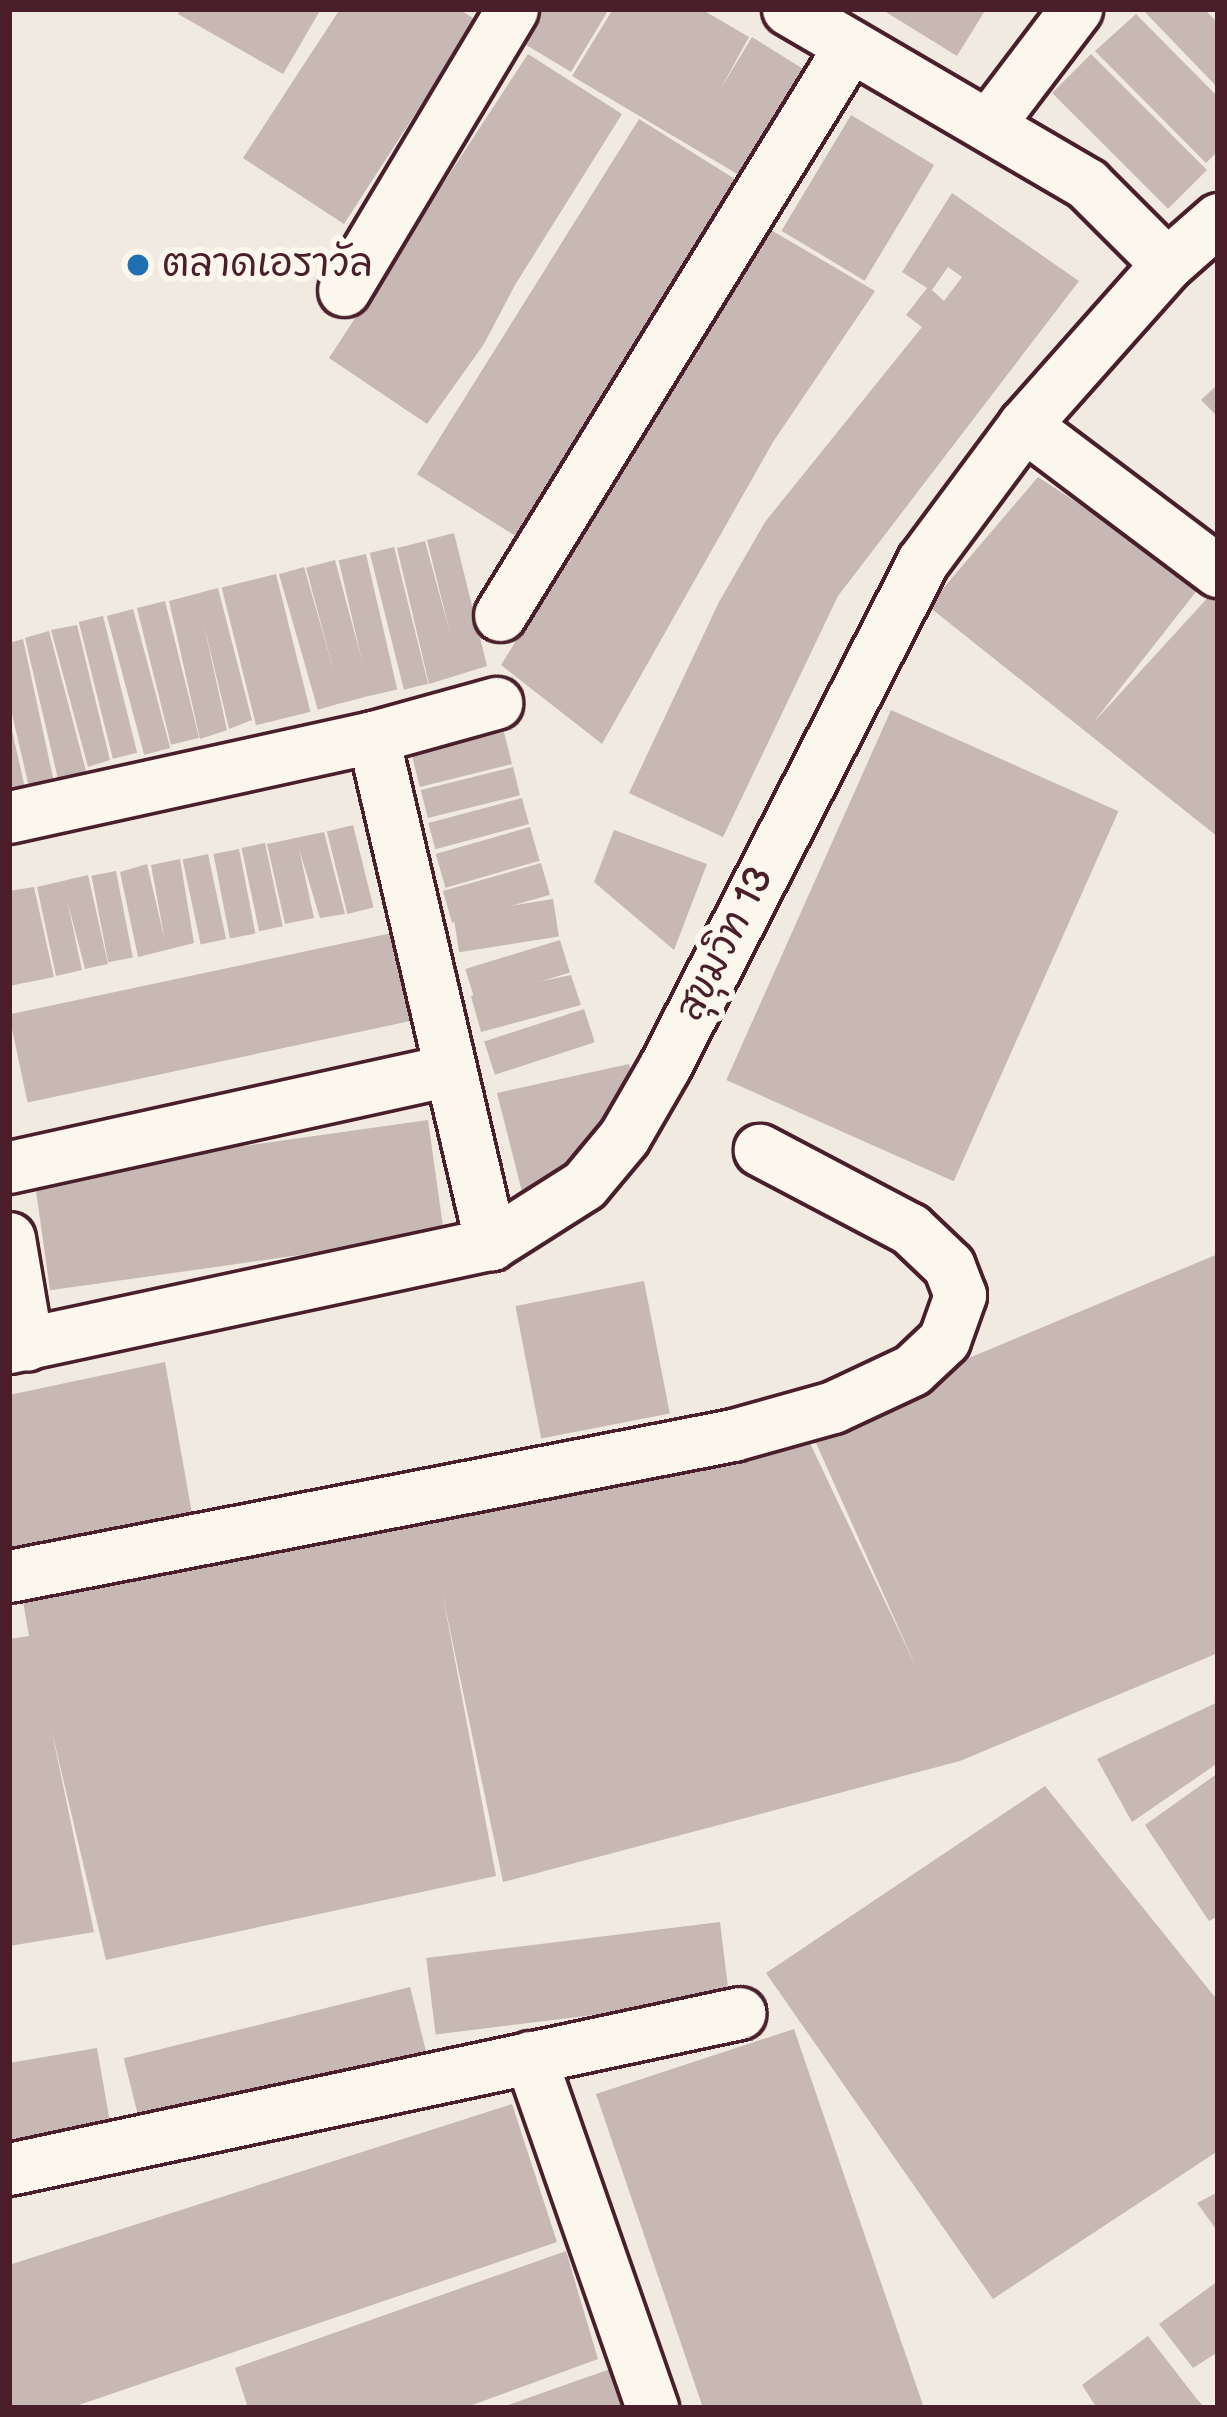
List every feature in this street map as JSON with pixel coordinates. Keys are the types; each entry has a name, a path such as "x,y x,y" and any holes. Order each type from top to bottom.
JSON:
{"street":[{"path":"344,290 512,9"},
{"path":"788,9 1087,184 1167,264"},
{"path":"988,124 1076,9"},
{"path":"500,615 850,46"},
{"name":"สุขุมวิท 13","path":"18,1345 491,1244 584,1185 624,1137 665,1066 923,561 1024,425 1167,264 1218,219"},
{"path":"1024,425 1218,571"},
{"path":"9,817 373,737 496,703"},
{"path":"373,737 491,1244"},
{"path":"9,1167 449,1070"},
{"path":"9,1576 733,1435 833,1407 912,1370 944,1340 960,1295 949,1266 910,1229 760,1150"},
{"path":"9,1238 18,1345"},
{"path":"9,2169 740,2013"},
{"path":"530,2057 652,2408"}],"building":[{"path":"180,9 321,9 283,74 178,14"},
{"path":"340,9 459,9 476,20 344,224 243,158"},
{"path":"530,9 609,9 571,72 513,37"},
{"path":"613,9 701,9 749,37 720,90 752,37 808,72 744,178 572,76"},
{"path":"881,9 986,9 957,56"},
{"path":"1142,9 1204,9 1218,23 1218,88"},
{"path":"1136,14 1218,97 1218,151 1206,163 1095,51"},
{"path":"528,54 622,114 515,285 484,344 427,424 329,358"},
{"path":"1091,54 1207,170 1168,209 1052,93"},
{"path":"851,115 934,165 865,281 781,231"},
{"path":"639,119 743,184 521,540 417,474"},
{"path":"952,193 1079,281 838,596 723,837 629,793 719,602 765,522 922,327 906,315 927,288 902,272","holes":["948,267 962,277 944,301 932,290"]},
{"path":"771,230 875,291 773,442 602,744 501,665"},
{"path":"1218,384 1218,417 1201,400"},
{"path":"1038,477 1202,584 1093,723 1212,593 1218,599 1218,837 928,606"},
{"path":"454,533 487,666 429,684 397,548 425,541 451,637 427,540"},
{"path":"394,547 428,684 404,690 370,553"},
{"path":"366,554 397,689 370,696 339,560"},
{"path":"335,560 371,695 342,703 306,568"},
{"path":"304,567 343,703 318,710 279,574"},
{"path":"276,574 310,712 256,725 222,588"},
{"path":"218,588 252,720 229,729 203,621 227,730 200,739 169,601"},
{"path":"165,601 199,738 171,745 137,608"},
{"path":"133,609 170,748 144,755 107,616"},
{"path":"103,616 137,753 113,759 79,622"},
{"path":"77,625 110,760 88,767 51,630"},
{"path":"49,631 86,771 58,779 25,638"},
{"path":"23,639 54,782 29,787 9,701 9,643"},
{"path":"891,710 1118,811 954,1181 726,1080"},
{"path":"9,727 25,788 9,792"},
{"path":"504,732 512,764 420,787 412,755"},
{"path":"513,767 520,795 428,818 421,790"},
{"path":"522,798 529,824 435,849 428,823"},
{"path":"353,825 374,907 347,914 327,832"},
{"path":"530,827 540,861 445,888 436,854"},
{"path":"614,830 707,864 674,950 594,882"},
{"path":"324,832 345,914 320,918 299,849 314,918 285,924 267,844"},
{"path":"265,843 283,926 259,931 242,848"},
{"path":"239,849 255,933 230,938 213,854"},
{"path":"208,854 226,939 201,945 183,859"},
{"path":"180,859 194,943 138,957 120,872 147,864 165,941 151,865"},
{"path":"541,863 550,895 452,923 443,891"},
{"path":"116,871 133,957 108,962 91,876"},
{"path":"88,875 108,964 85,969 67,900 82,970 56,976 37,887"},
{"path":"34,887 54,977 9,986 9,891"},
{"path":"553,899 559,937 459,952 453,915"},
{"path":"406,930 425,1018 28,1102 9,1014"},
{"path":"560,940 570,973 475,1001 465,969"},
{"path":"571,975 581,1005 481,1032 471,996"},
{"path":"584,1009 595,1042 495,1075 484,1041"},
{"path":"629,1064 636,1089 579,1163 524,1200 497,1093"},
{"path":"428,1120 444,1235 50,1290 34,1175"},
{"path":"1218,1254 1218,1653 960,1761 503,1882 442,1592 496,1876 106,1960 51,1728 94,1932 9,1946 9,1639 29,1636 15,1554 9,1555 9,1395 165,1362 193,1519 791,1403 917,1669 808,1425"},
{"path":"644,1281 670,1414 541,1439 515,1306"},
{"path":"1218,1702 1218,1763 1132,1822 1097,1759"},
{"path":"1218,1773 1218,1916 1209,1921 1145,1825"},
{"path":"1045,1786 1218,2001 1218,2151 993,2299 766,1973"},
{"path":"720,1922 729,1998 436,2034 426,1958"},
{"path":"410,1987 429,2063 143,2134 124,2058"},
{"path":"794,2029 924,2408 703,2408 596,2094"},
{"path":"97,2048 112,2134 9,2151 9,2063"},
{"path":"512,2104 557,2242 70,2408 9,2408 9,2265"},
{"path":"1218,2192 1218,2232 1197,2203"},
{"path":"566,2251 598,2359 464,2408 248,2408 235,2368"},
{"path":"1218,2281 1218,2352 1193,2368 1159,2324"},
{"path":"1148,2336 1205,2408 1097,2408 1082,2385"},
{"path":"613,2368 624,2408 502,2408 502,2407"}],"place":[{"name":"ตลาดเอราวัล","path":"138,265"}]}
